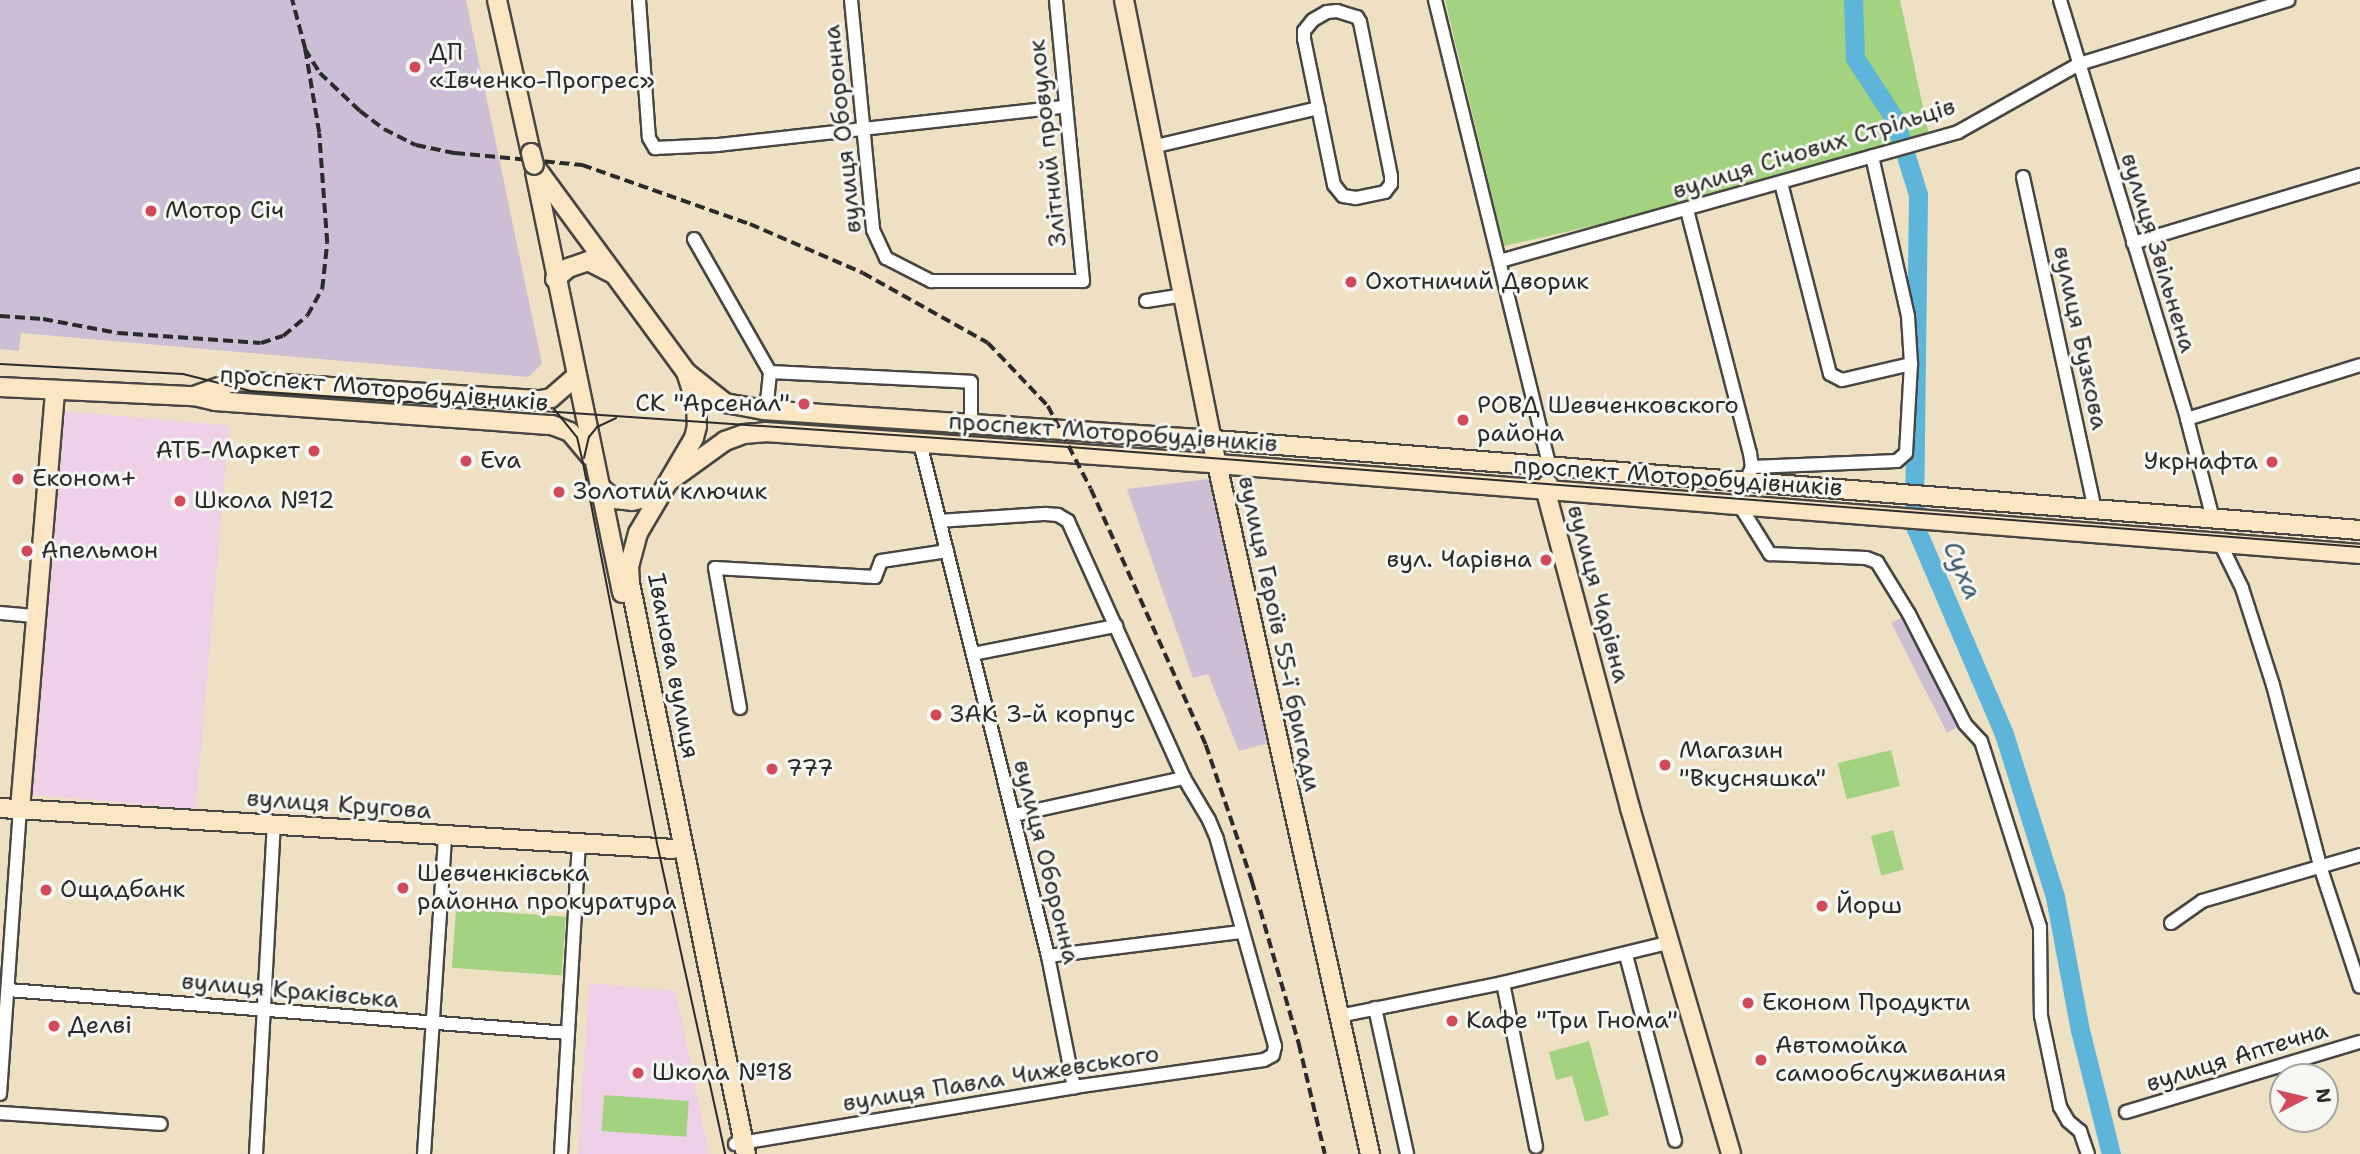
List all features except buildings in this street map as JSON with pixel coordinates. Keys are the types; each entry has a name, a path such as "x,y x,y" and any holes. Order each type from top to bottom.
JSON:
{"main road":[{"name":"Іванова вулиця","path":"497,0 674,849 740,1149"},
{"name":"вулиця Героїв 55-ї бригади","path":"1124,0 1217,464 1370,1154"},
{"name":"Іванова вулиця","path":"532,159 686,372 696,402 697,426 690,449 671,480 658,495 633,547 630,583 740,1149"},
{"path":"555,279 568,268 588,261 620,279"},
{"name":"проспект Моторобудівників","path":"686,372 725,403 734,407 766,411 1214,440 1550,467 1749,474 1875,492 2360,530"},
{"name":"проспект Моторобудівників","path":"194,396 227,383 257,382 540,400 551,398 575,377"},
{"path":"257,382 251,394 257,404"},
{"name":"проспект Моторобудівників","path":"0,387 194,396 215,401 552,425 577,437 595,465"},
{"path":"20,809 55,390"},
{"name":"проспект Моторобудівників","path":"671,480 725,441 744,434 765,432 1217,464 2360,554"},
{"name":"вулиця Чарівна","path":"1550,467 1546,492 1630,808 1731,1154"},
{"path":"600,487 614,499 632,502 658,495"},
{"name":"вулиця Кругова","path":"0,808 674,849"}],"street":[{"path":"639,0 649,138 655,148 1064,107"},
{"name":"вулиця Оборонна","path":"850,0 873,230 886,258 931,281 1083,281"},
{"name":"Злітний провулок","path":"1056,0 1064,107 1083,281"},
{"name":"вулиця Чарівна","path":"1435,0 1550,467"},
{"name":"вулиця Звільнена","path":"2060,0 2186,419 2213,519"},
{"name":"вулиця Січових Стрільців","path":"1500,261 1958,132 2079,64 2288,0"},
{"path":"1326,6 1351,14 1360,22 1391,176 1389,189 1349,198 1338,192 1334,185 1304,31 1326,6"},
{"path":"1152,147 1318,108"},
{"path":"1687,210 1749,474 1903,458 1907,447 1911,364 1908,316 1872,156"},
{"path":"2133,243 2360,175"},
{"name":"вулиця Бузкова","path":"2023,177 2095,509"},
{"path":"1781,183 1830,374 1842,380 1911,364"},
{"path":"694,239 770,372 766,411"},
{"path":"1146,301 1183,295"},
{"path":"2186,419 2360,366"},
{"path":"770,372 971,382 971,425"},
{"name":"вулиця Оборонна","path":"920,443 1048,956 1074,1087"},
{"path":"1740,506 1770,554 1866,558 1877,562 1909,614 1965,724 1981,741 2040,927 2040,1016 2060,1107 2067,1121 2080,1131 2088,1154"},
{"path":"940,521 1058,515 1068,522 1184,778 1209,820 1217,839 1241,932 1048,956"},
{"path":"2220,543 2242,588 2273,685 2320,866 2360,987"},
{"path":"740,708 715,568 875,578 881,561 947,551"},
{"path":"0,613 36,616"},
{"path":"973,654 1116,626"},
{"path":"1014,815 1184,778"},
{"path":"0,1094 20,809"},
{"path":"256,1154 274,825"},
{"path":"424,1154 430,1023 445,837"},
{"path":"562,1154 579,844"},
{"path":"2171,923 2202,901 2360,855"},
{"name":"вулиця Павла Чижевського","path":"740,1149 1074,1087 1264,1060 1273,1055 1275,1045 1241,932"},
{"path":"1339,1016 1503,983 1671,942"},
{"path":"1626,955 1675,1141"},
{"path":"1503,983 1535,1147"},
{"name":"вулиця Краківська","path":"8,990 568,1033"},
{"path":"1376,1008 1407,1154"},
{"name":"вулиця Аптечна","path":"2126,1112 2360,1042"},
{"path":"0,1112 161,1124"}],"shaded area":[{"path":"0,0 466,0 542,364 528,377 21,333 19,351 0,349"},
{"path":"64,411 229,425 196,809 30,795"},
{"path":"1209,479 1273,742 1239,751 1208,674 1193,678 1127,489"},
{"path":"1909,614 1965,724 1947,733 1891,623"},
{"name":"Школа №18","path":"589,983 676,991 709,1154 578,1154"}],"green space":[{"path":"1445,0 1900,0 1929,135 1685,205 1504,246"},
{"path":"1891,750 1900,786 1847,799 1838,763"},
{"path":"1893,830 1904,870 1881,876 1871,836"},
{"path":"456,909 566,917 562,976 452,968"},
{"path":"1589,1041 1609,1115 1585,1122 1572,1076 1556,1080 1549,1052"},
{"path":"604,1095 689,1101 686,1137 601,1131"}],"waterway":[{"name":"Суха","path":"1853,0 1855,58 1894,118 1918,194 1914,524 2004,734 2055,897 2080,1030 2111,1154"}],"tram line":[{"path":"0,364 183,374 251,391 1069,447 2360,547"},
{"path":"554,409 577,437 658,848 725,1154"},
{"path":"584,458 589,437 597,427 616,418"}],"railway":[{"path":"0,316 43,319 118,333 261,343 283,336 307,316 322,289 327,243 319,133 305,49 292,0"},
{"path":"305,49 320,73 360,111 384,129 416,145 455,153 582,165 750,224 863,273 988,343 1048,406 1091,489 1206,745 1252,881 1299,1044 1325,1154"}],"place":[{"name":"ДП «Івченко-Прогрес»","path":"415,67"},
{"name":"Мотор Січ","path":"151,211"},
{"name":"Охотничий Дворик","path":"1351,282"},
{"name":"СК \"Арсенал\"","path":"804,404"},
{"name":"РОВД Шевченковского района","path":"1463,420"},
{"name":"АТБ-Маркет","path":"314,451"},
{"name":"Eva","path":"466,461"},
{"name":"Укрнафта","path":"2272,462"},
{"name":"Економ+","path":"18,479"},
{"name":"Золотий ключик","path":"559,492"},
{"name":"Школа №12","path":"180,501"},
{"name":"Апельмон","path":"27,551"},
{"name":"вул. Чарівна","path":"1546,560"},
{"name":"ЗАК 3-й корпус","path":"936,715"},
{"name":"Магазин \"Вкусняшка\"","path":"1665,765"},
{"name":"777","path":"772,769"},
{"name":"Шевченківська районна прокуратура","path":"403,888"},
{"name":"Ощадбанк","path":"46,890"},
{"name":"Йорш","path":"1822,906"},
{"name":"Економ Продукти","path":"1748,1003"},
{"name":"Кафе \"Три Гнома\"","path":"1452,1021"},
{"name":"Делві","path":"54,1026"},
{"name":"Автомойка самообслуживания","path":"1761,1060"},
{"name":"Школа №18","path":"638,1073"}]}
